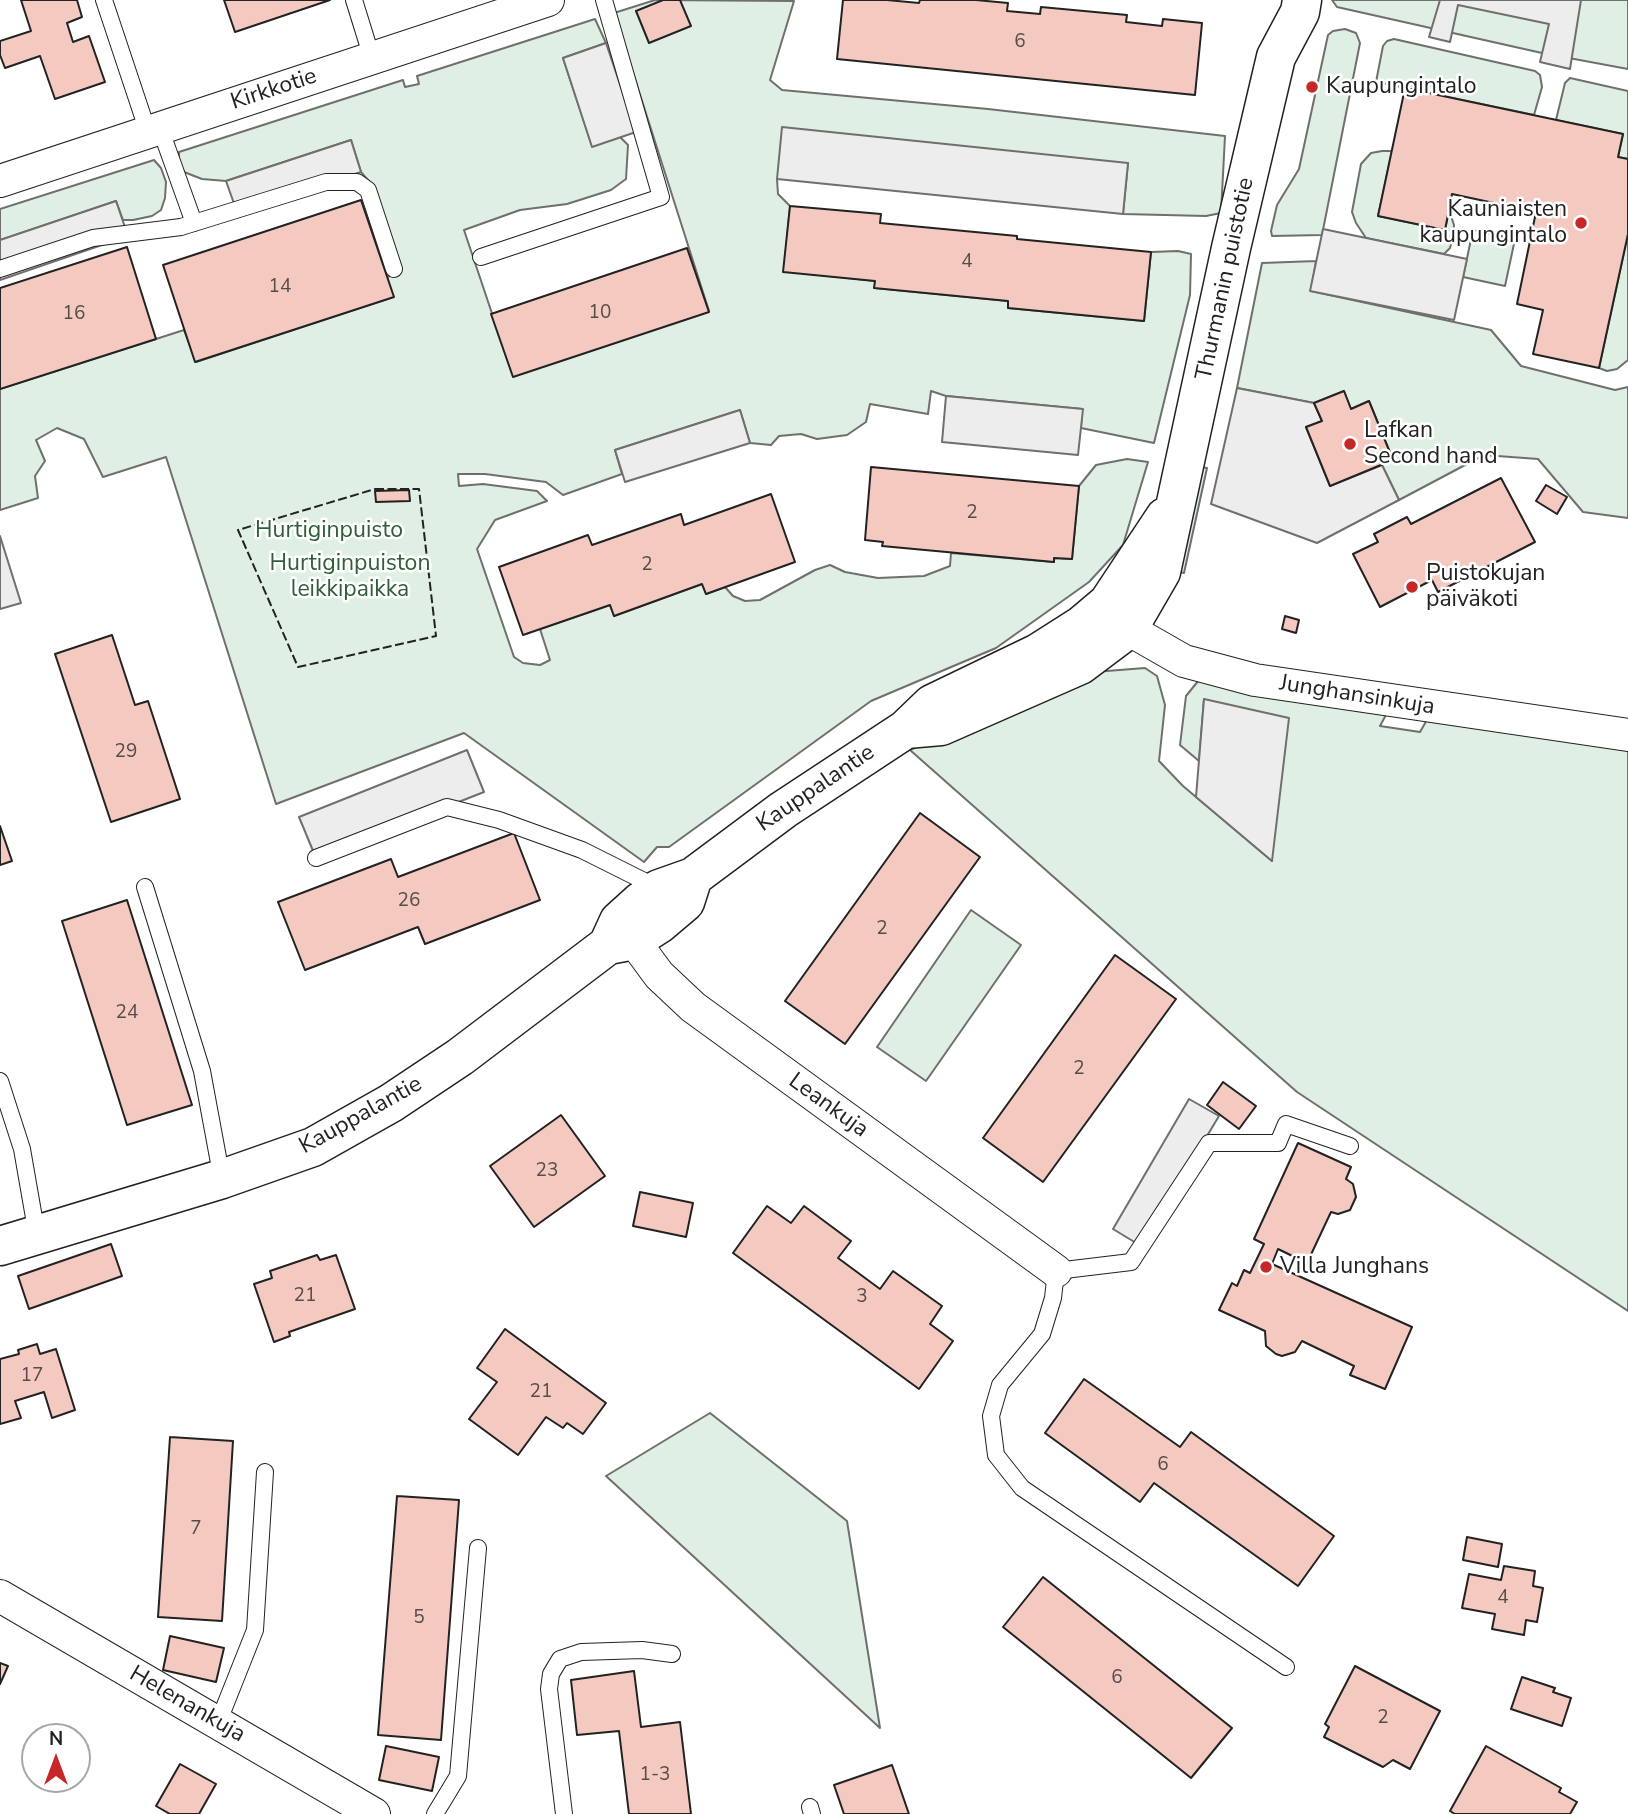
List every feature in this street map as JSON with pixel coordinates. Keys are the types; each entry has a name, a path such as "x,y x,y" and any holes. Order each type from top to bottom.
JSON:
{"street":[{"name":"Kirkkotie","path":"0,181 548,0"},
{"name":"Thurmanin puistotie","path":"1275,0 1273,7 1276,57"},
{"name":"Thurmanin puistotie","path":"1118,616 1161,572 1231,248 1276,57 1300,12 1302,0"},
{"name":"Kauppalantie","path":"0,1246 222,1179 313,1147 391,1103 460,1057 783,810 906,729 932,704 1038,653 1082,625 1118,616"},
{"name":"Junghansinkuja","path":"1118,616 1184,661 1255,680 1628,735"},
{"name":"Leankuja","path":"621,935 693,1007 1056,1271"},
{"name":"Helenankuja","path":"0,1597 374,1814"}],"lane":[{"path":"104,0 154,130 194,223"},
{"path":"354,0 372,58"},
{"path":"481,257 661,197 604,0"},
{"path":"0,269 93,238 181,227 326,182 357,182 368,190 394,269"},
{"path":"316,858 447,807 499,820 679,889"},
{"path":"145,887 202,1071 222,1179"},
{"path":"0,1081 22,1149 37,1235"},
{"path":"1286,1667 1022,1488 996,1455 991,1416 1000,1385 1042,1334 1053,1298 1056,1271 1130,1262 1209,1143 1278,1143 1286,1124 1350,1146"},
{"path":"218,1723 255,1630 265,1472"},
{"path":"435,1814 458,1776 478,1548"},
{"path":"564,1814 549,1689 551,1674 560,1659 581,1652 642,1650 672,1654"}],"green space":[{"path":"655,0 794,1 770,80 782,90 988,109 1225,136 1221,213 1206,216 1123,214 1128,163 777,179 778,194 790,206 784,271 875,281 875,288 1008,301 1008,308 1144,321 1151,252 1178,251 1191,254 1190,295 1154,443 1081,428 1082,409 946,396 931,391 928,414 870,404 866,422 847,435 817,439 801,434 779,436 771,445 750,443 740,410 615,450 622,474 563,495 546,482 485,474 458,474 459,486 483,484 537,491 547,501 495,520 477,549 514,657 523,663 540,665 550,660 540,629 610,605 614,616 702,584 706,594 725,587 733,596 745,601 760,600 815,570 830,565 845,572 878,578 924,576 950,566 951,553 1054,562 1054,558 1072,559 1079,486 1096,465 1127,459 1148,462 1123,545 1089,582 996,648 871,701 669,847 657,847 644,862 464,733 276,804 166,457 103,477 84,439 57,428 36,440 45,461 35,476 38,498 0,510 0,389 184,330 196,362 393,297 387,277 400,273 373,186 361,172 351,140 226,181 202,179 184,172 179,162 179,152 403,80 405,87 419,84 417,76 595,19 606,43 563,58 592,146 620,137 628,145 626,179 611,190 567,204 520,210 464,230 513,376 709,311 614,13"},
{"path":"1332,0 1628,0 1628,69 1542,53 1337,7"},
{"path":"1345,29 1356,33 1360,43 1322,235 1272,236 1277,205 1299,169 1328,35 1333,31"},
{"path":"1394,39 1535,71 1540,75 1542,87 1534,115 1376,82 1383,46"},
{"path":"1570,78 1628,91 1628,159 1618,157 1623,134 1556,120 1565,83"},
{"path":"1392,151 1378,216 1445,230 1449,210 1454,225 1453,237 1450,248 1444,254 1366,238 1356,223 1352,212 1361,164 1371,153"},
{"path":"154,160 161,168 166,182 161,210 152,216 123,220 116,201 0,240 0,209"},
{"path":"1473,230 1515,239 1505,286 1463,277"},
{"path":"1628,234 1628,360 1617,369 1607,371 1599,368"},
{"path":"1316,261 1311,291 1491,330 1521,366 1615,390 1628,387 1628,518 1583,512 1538,459 1484,455 1399,500 1382,465 1393,460 1369,401 1351,409 1344,391 1314,403 1237,388 1262,263"},
{"path":"1195,466 1207,468 1184,573 1172,570"},
{"path":"1145,668 1157,676 1165,705 1159,761 1183,786 1272,861 1204,699 1199,761 1180,745 1186,696 1199,680 1387,713 1380,726 1420,732 1428,718 1628,749 1628,1311 1297,1092 910,750 1094,672"},
{"path":"971,910 1021,945 926,1081 877,1047"},
{"path":"710,1413 847,1521 880,1728 606,1476"}],"shaded area":[{"path":"1440,0 1581,0 1570,69 1540,62 1549,24 1458,5 1450,42 1429,37"},
{"path":"606,43 636,132 592,147 563,58"},
{"path":"782,127 1128,163 1123,214 777,179"},
{"path":"351,140 361,172 237,212 226,181"},
{"path":"116,201 128,236 0,280 0,240"},
{"path":"1323,229 1467,259 1454,320 1310,291"},
{"path":"1237,388 1314,403 1322,421 1306,427 1330,486 1382,465 1399,500 1317,543 1211,504"},
{"path":"946,396 1083,409 1078,455 942,442"},
{"path":"740,410 750,443 625,482 615,450"},
{"path":"0,536 21,603 0,609"},
{"path":"1204,699 1289,718 1272,861 1196,797"},
{"path":"467,750 484,792 316,858 299,817"},
{"path":"1189,1099 1219,1116 1141,1246 1113,1229"}],"building":[{"path":"21,0 77,0 82,17 67,23 73,42 89,36 105,82 55,99 40,56 5,68 0,55 0,41 31,31"},
{"path":"224,0 330,0 235,32"},
{"path":"663,0 680,0 691,26 649,43 636,11"},
{"path":"843,0 919,3 920,0 976,0 1008,3 1007,11 1040,14 1041,7 1127,15 1126,22 1162,26 1163,19 1202,23 1195,95 837,59"},
{"name":"Kauniaisten kaupungintalo","path":"1405,88 1623,134 1618,157 1628,159 1628,234 1599,368 1533,354 1543,310 1517,304 1536,212 1452,194 1445,230 1378,216"},
{"path":"361,200 394,297 195,362 163,265"},
{"path":"790,206 881,214 880,223 1151,252 1144,321 1008,308 1008,301 874,288 875,281 783,272"},
{"path":"127,247 156,339 0,389 0,288"},
{"path":"687,248 709,312 513,377 491,314"},
{"name":"Lafkan Second hand","path":"1344,391 1351,409 1369,401 1393,460 1330,486 1306,427 1322,421 1314,403"},
{"path":"871,467 1079,486 1072,559 1054,558 1054,562 882,546 883,542 865,540"},
{"path":"1501,478 1535,542 1438,592 1432,580 1380,607 1353,554 1378,542 1374,534 1407,517 1411,524"},
{"path":"1546,485 1567,497 1557,514 1536,501"},
{"path":"409,490 410,501 376,502 375,491"},
{"path":"771,494 795,562 706,594 702,584 614,616 610,605 523,635 499,567 588,535 592,545 681,514 684,525"},
{"path":"1285,616 1299,620 1296,633 1282,629"},
{"path":"112,635 135,705 148,701 180,799 111,822 55,654"},
{"path":"920,813 980,857 845,1044 785,1001"},
{"path":"0,826 12,861 0,865"},
{"path":"514,833 540,900 425,944 418,927 305,970 278,902 391,859 398,877"},
{"path":"127,900 192,1105 127,1125 62,921"},
{"path":"1115,955 1176,999 1043,1182 983,1138"},
{"path":"1223,1082 1256,1106 1239,1129 1207,1105"},
{"path":"561,1115 605,1176 534,1227 490,1166"},
{"name":"Villa Junghans","path":"1298,1143 1351,1167 1346,1179 1353,1184 1356,1197 1350,1210 1338,1214 1331,1212 1307,1263 1278,1249 1272,1264 1412,1327 1385,1389 1350,1375 1354,1366 1302,1341 1295,1352 1282,1356 1276,1354 1266,1346 1265,1331 1219,1310 1232,1283 1237,1286 1244,1270 1250,1273 1264,1244 1254,1239"},
{"path":"640,1192 693,1203 686,1237 633,1226"},
{"path":"767,1206 791,1223 804,1206 851,1241 838,1258 880,1289 893,1271 942,1306 930,1324 953,1341 919,1389 733,1253"},
{"path":"111,1244 122,1276 29,1309 18,1276"},
{"path":"317,1255 320,1260 336,1255 355,1309 289,1332 290,1336 274,1342 254,1284 272,1278 270,1271"},
{"path":"505,1329 606,1403 583,1434 567,1423 563,1428 546,1417 518,1455 469,1419 497,1382 477,1368"},
{"path":"37,1344 40,1354 56,1349 75,1410 52,1418 44,1392 15,1401 21,1418 0,1424 0,1359 19,1354 18,1350"},
{"path":"1084,1379 1180,1447 1191,1432 1334,1536 1298,1586 1154,1483 1140,1502 1045,1433"},
{"path":"170,1437 233,1441 222,1621 158,1617"},
{"path":"397,1496 459,1500 441,1740 378,1735"},
{"path":"1467,1537 1502,1544 1498,1567 1463,1560"},
{"path":"1504,1566 1535,1571 1533,1586 1543,1588 1537,1622 1526,1620 1524,1635 1492,1629 1495,1614 1462,1608 1469,1574 1501,1580"},
{"path":"1043,1577 1232,1728 1191,1778 1003,1627"},
{"path":"170,1636 224,1648 216,1682 163,1670"},
{"path":"0,1663 8,1666 0,1684"},
{"path":"1355,1666 1440,1711 1410,1769 1393,1760 1383,1767 1324,1737 1329,1727 1325,1724"},
{"path":"634,1671 641,1727 680,1722 691,1814 629,1814 619,1731 577,1735 571,1680"},
{"path":"1522,1677 1555,1688 1553,1692 1571,1698 1562,1726 1511,1709"},
{"path":"386,1746 439,1757 432,1791 379,1780"},
{"path":"1486,1746 1561,1788 1559,1792 1577,1802 1570,1814 1455,1814 1450,1811"},
{"path":"180,1764 216,1784 199,1814 170,1814 156,1806"},
{"path":"892,1765 909,1814 844,1814 834,1785"}],"fence":[{"path":"375,489 419,489 436,636 298,667 238,530 375,489"}],"place":[{"name":"Kaupungintalo","path":"1312,87"},
{"name":"Kauniaisten kaupungintalo","path":"1581,223"},
{"name":"Lafkan Second hand","path":"1350,444"},
{"name":"Puistokujan päiväkoti","path":"1412,587"},
{"name":"Villa Junghans","path":"1266,1267"}],"park label":[{"name":"Hurtiginpuisto","path":"329,531"},
{"name":"Hurtiginpuiston leikkipaikka","path":"350,577"}]}
